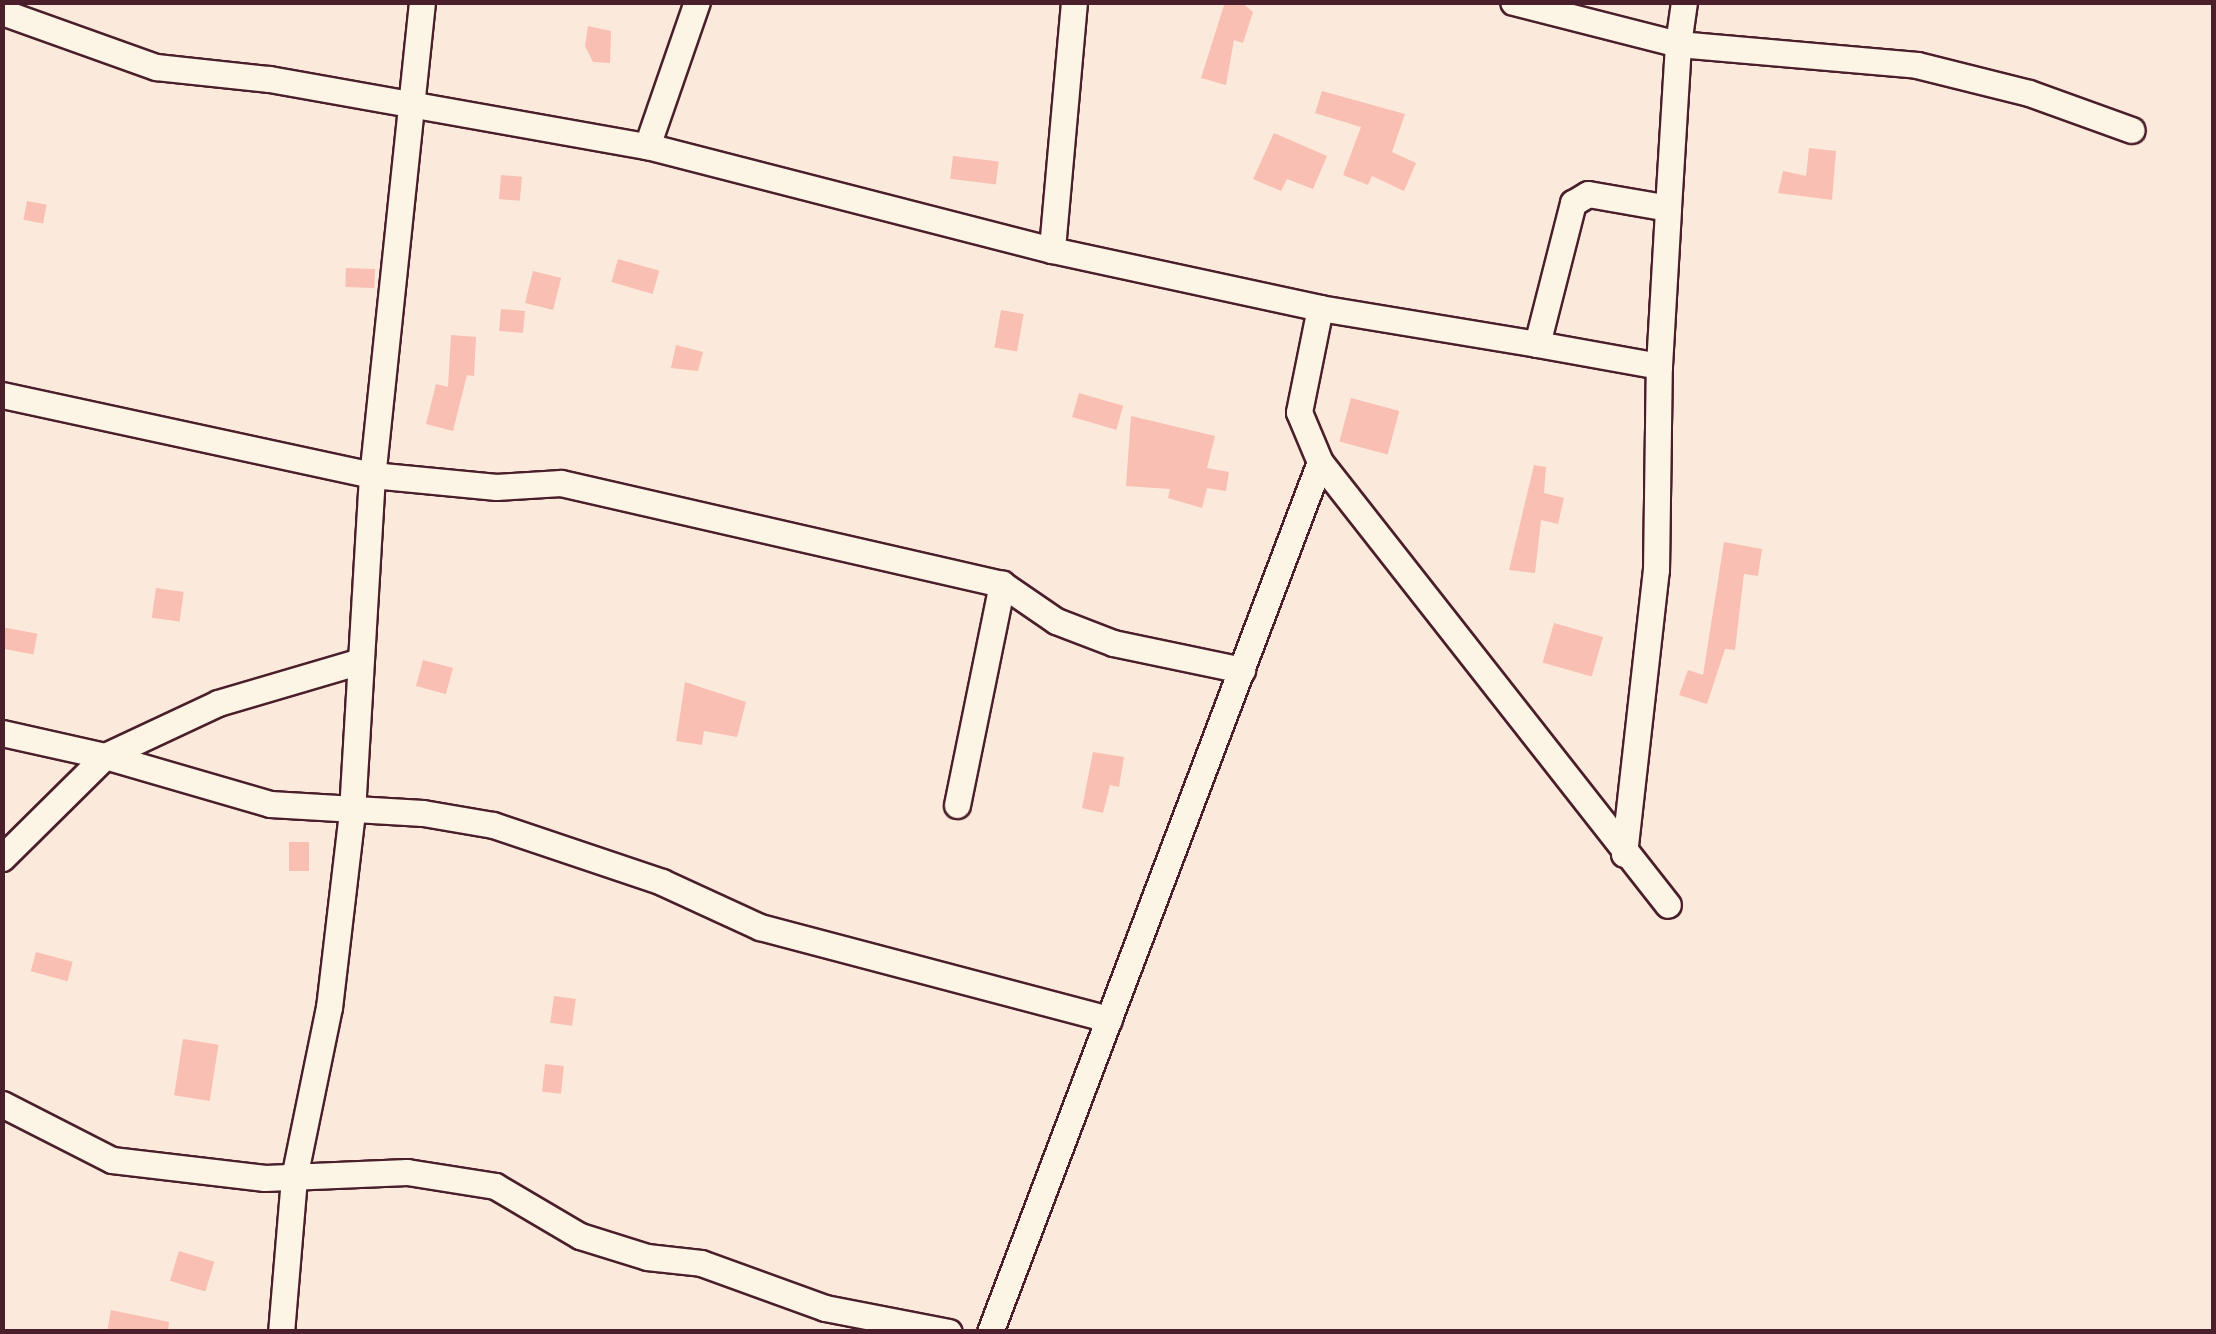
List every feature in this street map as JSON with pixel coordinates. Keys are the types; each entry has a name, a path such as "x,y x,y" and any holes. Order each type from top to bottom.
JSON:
{"street":[{"path":"281,1332 294,1178 329,1007 352,812 357,662 372,475 422,2"},
{"path":"648,146 697,2"},
{"path":"1052,250 1074,2"},
{"path":"1513,2 1678,44 1917,65 2028,92 2132,130"},
{"path":"1624,854 1656,570 1659,366 1678,44 1684,2"},
{"path":"2,12 156,67 411,102 648,146 1052,250 1320,308 1659,366"},
{"path":"1537,344 1573,203 1588,194 1668,208"},
{"path":"1320,308 1299,412 1320,462 1624,854 1668,904"},
{"path":"2,394 372,475 496,488 561,483 1002,584 1056,621 1113,643 1242,670"},
{"path":"990,1332 1320,462"},
{"path":"956,805 1002,584"},
{"path":"2,858 105,756 218,702 357,662"},
{"path":"2,733 105,756 194,787 352,812 423,813 493,825 662,882 760,927 1108,1019"},
{"path":"2,1104 112,1160 294,1178 407,1172 495,1186 580,1236 648,1257 701,1263 824,1308 949,1332"}],"building":[{"path":"1225,2 1241,2 1253,12 1243,43 1234,40 1226,85 1201,78"},
{"path":"588,26 611,31 610,63 593,62 585,46"},
{"path":"1322,91 1405,114 1392,152 1416,163 1404,191 1372,176 1368,185 1343,175 1361,127 1315,113"},
{"path":"1274,133 1327,156 1313,189 1287,179 1281,191 1253,179"},
{"path":"1809,148 1836,151 1832,200 1778,193 1783,171 1806,176"},
{"path":"953,156 999,162 996,184 950,179"},
{"path":"501,175 522,177 520,201 499,199"},
{"path":"27,201 47,205 43,223 23,220"},
{"path":"618,259 659,271 653,294 611,282"},
{"path":"346,268 375,269 374,288 345,287"},
{"path":"533,271 561,278 553,310 525,303"},
{"path":"501,309 525,311 523,333 499,331"},
{"path":"1001,310 1024,314 1017,351 994,347"},
{"path":"451,335 476,337 474,376 467,375 453,431 426,424 436,384 448,387"},
{"path":"676,345 703,352 698,371 671,368"},
{"path":"1079,393 1123,406 1116,430 1072,417"},
{"path":"1351,398 1399,411 1388,454 1339,441"},
{"path":"1131,416 1215,436 1207,468 1229,472 1226,491 1207,488 1202,508 1168,498 1170,489 1126,486"},
{"path":"1534,465 1546,467 1544,493 1564,498 1558,524 1541,520 1535,573 1509,570"},
{"path":"1724,542 1762,549 1758,576 1744,574 1735,650 1725,649 1707,704 1679,695 1688,670 1703,675"},
{"path":"156,588 184,592 180,622 152,618"},
{"path":"1554,623 1603,637 1592,676 1543,662"},
{"path":"2,627 37,634 33,654 2,648"},
{"path":"423,660 453,668 446,694 416,686"},
{"path":"685,682 746,702 737,737 704,731 702,745 676,741"},
{"path":"1093,752 1124,757 1119,787 1110,785 1103,813 1082,808"},
{"path":"289,842 309,842 309,871 289,871"},
{"path":"36,952 73,962 68,981 31,971"},
{"path":"554,996 576,999 572,1026 550,1023"},
{"path":"183,1039 219,1045 210,1101 174,1095"},
{"path":"545,1064 564,1066 561,1094 542,1092"},
{"path":"179,1251 214,1262 205,1291 170,1281"},
{"path":"111,1310 169,1322 168,1332 107,1332"}]}
